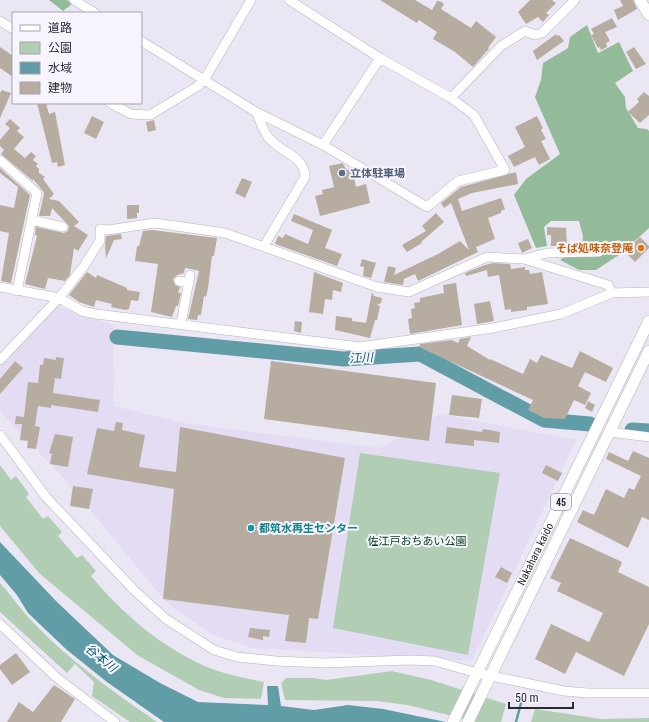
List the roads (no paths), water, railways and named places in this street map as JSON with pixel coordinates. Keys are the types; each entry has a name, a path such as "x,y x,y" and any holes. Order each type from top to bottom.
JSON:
{"main road":[{"path":"640,0 649,15"},
{"name":"Nakahara kaido","path":"453,722 649,321"},
{"name":"Nakahara kaido","path":"468,722 649,352"}],"street":[{"path":"74,0 87,7"},
{"path":"112,104 131,114 150,115 198,86 204,80 251,0"},
{"path":"142,42 256,112 323,145 427,207 458,181 505,170 474,115 451,98 380,58 289,0"},
{"path":"451,98 502,46 525,31 535,35 542,33 575,0"},
{"path":"0,21 12,28"},
{"path":"323,145 380,58"},
{"path":"256,112 268,136 275,145 303,165 305,170 305,177 264,246"},
{"path":"0,160 37,193 17,291"},
{"path":"31,220 63,227"},
{"path":"0,360 59,298 100,242 100,229 108,230 155,223 225,233 377,287 409,292 487,257 524,259 608,285 612,293"},
{"path":"524,259 547,253 599,252"},
{"path":"178,281 190,279 181,324"},
{"path":"0,287 59,298 82,311 360,347 493,328 568,311 612,293 649,292"},
{"path":"610,432 649,437"},
{"path":"0,434 46,497 135,591 166,620 214,650 237,657 283,661 324,663 410,660 435,661 475,678 587,693 649,693"},
{"path":"0,624 56,678 115,722"}],"water":[{"name":"谷本川","path":"0,542 57,602 113,655 160,683 198,702 268,705 267,686 278,686 281,706 314,710 348,705 383,709 446,722 164,722 107,682 67,650 28,613 17,595 0,575"}],"waterway":[{"name":"江川","path":"117,337 344,359 420,354 544,420 590,424"},
{"name":"江川","path":"632,430 649,431"},
{"path":"516,722 521,703"}],"place":[{"name":"立体駐車場","path":"342,173"},
{"name":"そば処味奈登庵","path":"641,248"},
{"name":"都筑水再生センター","path":"251,528"}],"park label":[{"name":"佐江戸おちあい公園","path":"417,541"}]}
